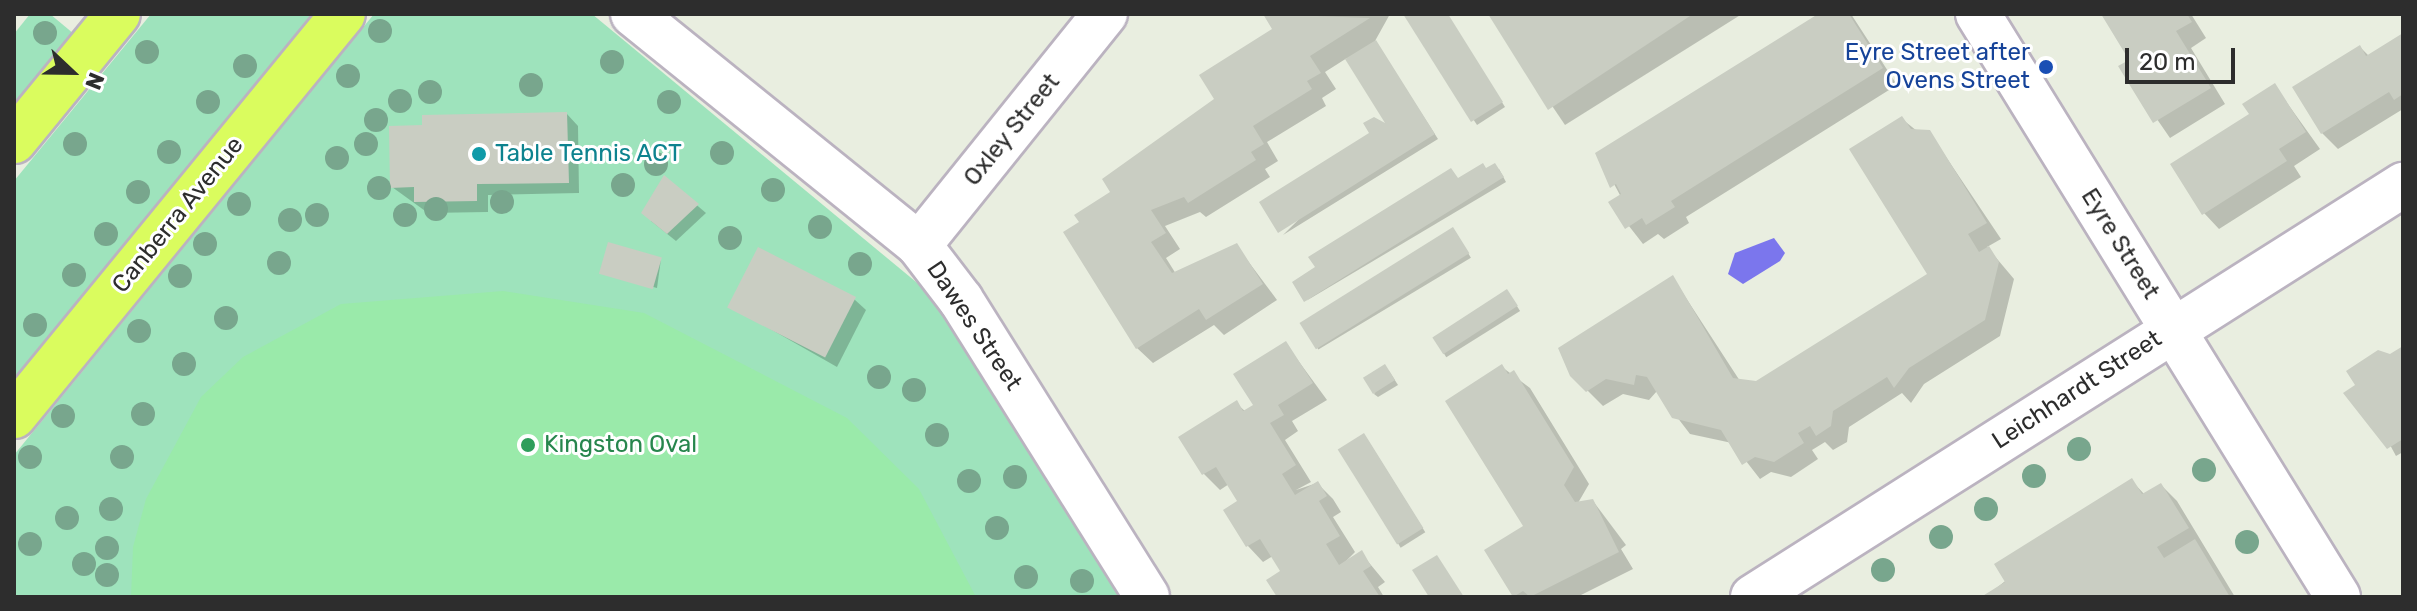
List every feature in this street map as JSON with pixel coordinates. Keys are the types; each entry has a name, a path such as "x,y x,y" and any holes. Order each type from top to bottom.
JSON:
{"highway":[{"path":"14,141 118,14"},
{"name":"Canberra Avenue","path":"14,416 343,14"}],"street":[{"name":"Dawes Street","path":"633,14 919,245 961,300 1147,597"},
{"name":"Oxley Street","path":"919,245 1105,14"},
{"name":"Eyre Street","path":"1978,14 2338,597"},
{"name":"Leichhardt Street","path":"1753,597 2403,185"}],"green space":[{"path":"30,14 50,14 74,34 14,108 14,34"},
{"path":"151,14 319,14 14,387 14,181"},
{"path":"374,14 592,14 927,291 1120,597 14,597 14,455"},
{"name":"Kingston Oval","path":"503,291 644,313 847,418 919,489 976,597 131,597 133,547 146,499 201,397 243,357 341,304"}],"shaded area":[{"path":"1774,238 1785,253 1780,261 1743,284 1728,274 1735,253"}],"building":[{"path":"1263,14 1370,18 1310,56 1321,73 1307,81 1312,89 1253,126 1264,144 1251,152 1256,160 1188,203 1184,197 1151,210 1166,233 1151,242 1172,273 1237,243 1263,284 1206,320 1199,309 1136,349 1063,232 1079,222 1074,215 1110,192 1102,179 1214,99 1199,75 1272,29"},
{"path":"1403,14 1448,14 1503,102 1471,122"},
{"path":"1488,14 1693,14 1548,110"},
{"path":"1818,14 1849,14 1883,68 1671,201 1675,207 1646,225 1642,218 1625,229 1608,202 1621,194 1616,184 1610,188 1595,153"},
{"path":"2101,14 2187,14 2192,22 2176,31 2211,88 2153,123 2118,66 2129,60"},
{"path":"2403,33 2403,94 2394,100 2389,92 2321,134 2292,87 2360,45 2366,56"},
{"path":"1376,40 1435,134 1278,233 1259,202 1369,133 1363,123 1374,117 1385,123 1345,59"},
{"path":"2275,83 2306,132 2279,149 2287,161 2202,215 2170,164 2249,114 2242,104"},
{"name":"Table Tennis ACT","path":"567,112 569,183 477,184 477,201 414,202 414,187 390,188 389,126 422,125 422,115"},
{"path":"1902,116 1911,129 1930,130 1987,223 1968,234 1979,252 1989,246 1999,262 1985,320 1909,368 1894,388 1887,377 1833,411 1831,426 1816,436 1810,426 1798,433 1804,443 1774,462 1755,457 1742,465 1721,430 1672,418 1647,377 1636,375 1634,385 1606,379 1586,392 1570,376 1558,348 1673,275 1733,378 1756,381 1927,274 1849,149"},
{"path":"1483,163 1486,168 1495,163 1504,177 1304,302 1292,282 1315,267 1308,257 1451,168 1458,178"},
{"path":"664,175 699,204 667,234 641,213"},
{"path":"1453,227 1469,253 1316,349 1300,323"},
{"path":"608,242 662,257 653,289 599,274"},
{"path":"758,247 856,297 825,358 727,308"},
{"path":"1507,289 1518,306 1443,354 1432,337"},
{"path":"1286,341 1313,383 1278,405 1284,415 1270,423 1296,465 1282,474 1295,495 1318,481 1327,496 1319,501 1340,536 1326,544 1339,565 1362,550 1371,566 1363,571 1380,597 1277,597 1266,580 1280,571 1260,539 1246,547 1223,510 1237,501 1216,467 1202,475 1178,437 1237,400 1243,411 1253,405 1233,374"},
{"path":"2403,346 2403,439 2387,449 2343,393 2355,385 2346,371 2378,350 2390,354"},
{"path":"1385,364 1395,380 1373,394 1363,378"},
{"path":"1502,364 1508,374 1514,370 1574,467 1564,485 1575,502 1593,499 1619,552 1530,597 1523,591 1513,597 1484,550 1523,526 1445,401"},
{"path":"1364,433 1423,528 1397,544 1338,449"},
{"path":"2132,478 2142,494 2161,483 2189,528 2157,547 2164,558 2195,539 2230,597 1981,597 2005,582 1994,564"},
{"path":"1437,555 1464,597 1429,597 1412,570"}],"place":[{"name":"Eyre Street after Ovens Street","path":"2046,67"},
{"name":"Table Tennis ACT","path":"479,154"},
{"name":"Kingston Oval","path":"528,445"}]}
